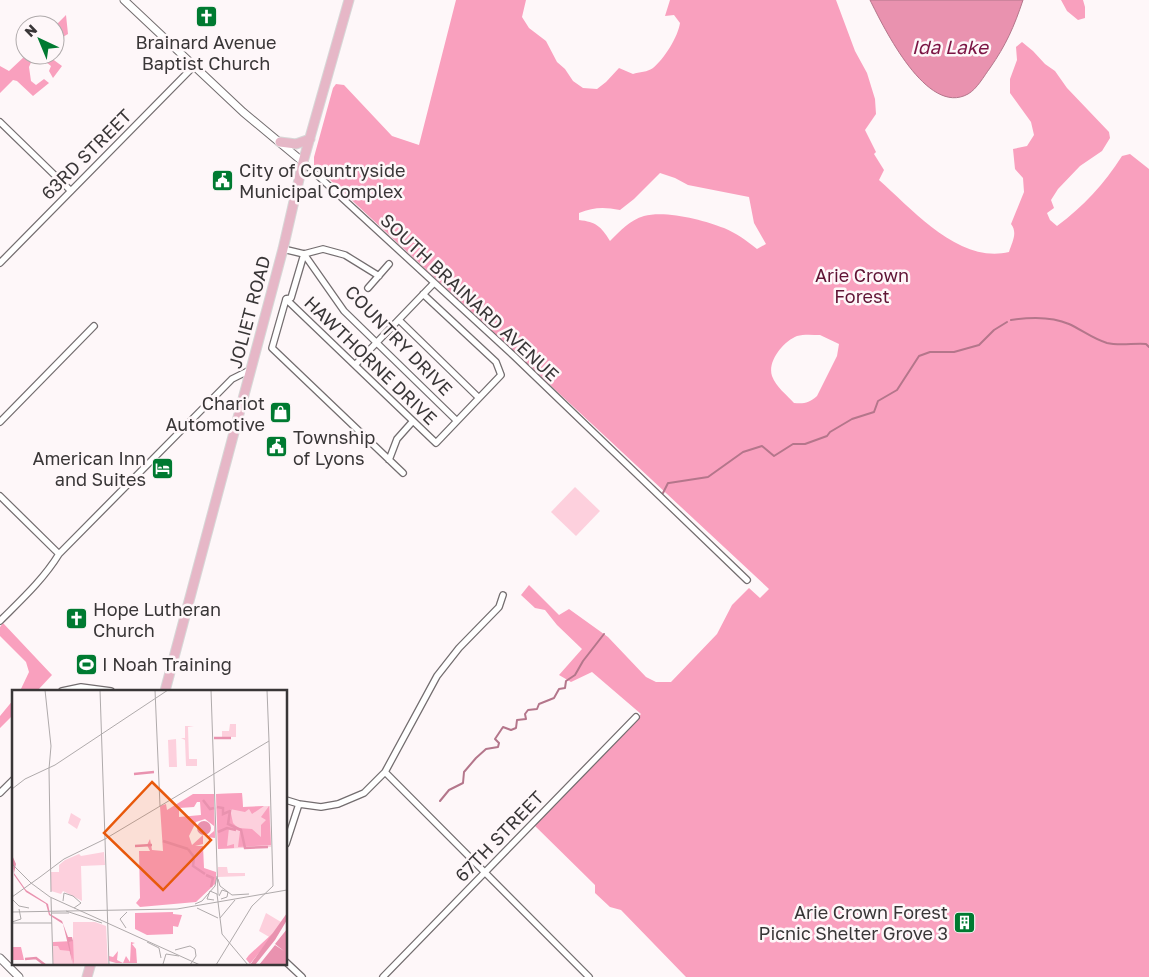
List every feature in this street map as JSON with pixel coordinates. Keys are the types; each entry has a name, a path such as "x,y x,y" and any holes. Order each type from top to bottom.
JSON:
{"main road":[{"name":"JOLIET ROAD","path":"165,690 283,249 303,162 349,0"},
{"path":"280,142 296,144 310,139"},
{"path":"87,977 91,964"}],"street":[{"name":"SOUTH BRAINARD AVENUE","path":"124,0 193,67 303,162 514,356 747,580"},
{"name":"63RD STREET","path":"0,263 193,67"},
{"path":"0,122 71,191"},
{"path":"283,249 304,254 323,249 345,254 379,276"},
{"path":"304,254 291,298 286,298 272,348 403,474"},
{"name":"COUNTRY DRIVE","path":"304,254 344,310 376,344 457,421"},
{"path":"368,288 389,264"},
{"path":"355,365 434,283"},
{"path":"424,294 496,362 501,375 457,421"},
{"name":"HAWTHORNE DRIVE","path":"286,298 436,443 457,421"},
{"path":"399,320 480,398"},
{"path":"0,422 94,326"},
{"path":"0,621 37,584 59,554 232,379 250,370"},
{"path":"389,460 397,439 413,421"},
{"path":"0,496 59,554"},
{"path":"288,801 321,807 338,804 364,793 385,772 437,676 459,648 499,607 503,596"},
{"path":"67,690 81,687 104,690"},
{"name":"67TH STREET","path":"383,977 636,717"},
{"path":"385,772 486,872 585,976"},
{"path":"0,793 12,781"},
{"path":"288,837 298,804"},
{"path":"0,958 19,977"},
{"path":"288,964 302,977"}],"shaded area":[{"path":"575,487 600,511 576,536 551,512"}],"green space":[{"name":"Arie Crown Forest","path":"456,0 526,0 522,17 529,28 546,41 557,62 565,69 573,81 583,88 597,89 619,68 633,74 651,69 662,59 679,29 680,23 674,15 665,16 670,0 836,0 855,51 867,73 875,99 876,114 865,130 876,152 874,154 884,170 879,180 922,219 938,232 955,242 972,250 990,254 1009,252 1013,241 1014,231 1011,224 1024,192 1023,178 1015,169 1013,149 1027,146 1034,135 1031,122 1010,93 1010,79 1017,60 1016,47 1022,42 1055,71 1067,88 1109,132 1110,138 1102,151 1080,166 1058,189 1051,200 1054,208 1047,213 1050,220 1057,226 1076,211 1101,185 1122,156 1130,154 1149,169 1149,977 686,977 621,910 610,907 595,893 595,885 533,824 641,714 592,672 571,682 559,675 582,649 557,625 545,610 535,608 521,595 529,585 559,615 569,609 608,637 646,677 656,682 671,682 717,634 732,605 749,588 760,598 769,589 314,165 314,157 333,88 336,84 344,85 392,136 419,145","holes":["660,173 688,185 749,197 754,223 766,244 757,249 741,237 724,228 695,219 673,215 653,214 634,220 610,241 598,226 579,220 579,213 589,210 604,208 620,210","820,335 839,344 837,356 817,396 806,402 794,403 779,387 772,376 771,370 774,358 787,342 797,336"]},
{"path":"1061,0 1083,0 1085,18 1078,20 1067,11"},
{"path":"65,16 68,34 65,36"},
{"path":"15,65 30,65 31,81 36,85 44,79 49,83 33,96 17,81 13,80 0,93 0,66 9,71"},
{"path":"50,65 62,66 53,78 49,71"},
{"path":"3,623 52,675 38,690 20,690 29,672 26,662 0,636 0,627"},
{"path":"12,701 12,716 0,728 0,716"}],"water":[{"name":"Ida Lake","path":"870,0 1023,0 1013,27 996,60 974,89 968,94 953,98 937,93 923,82 909,66 885,30"}],"waterway":[{"path":"1011,320 1048,318 1062,321 1107,343 1146,344 1149,347"},
{"path":"669,483 708,477 743,452 762,446 774,456 793,444 805,444 827,436 830,432 852,419 874,412 878,401 897,390 919,356 930,352 954,352 979,345 994,330 1007,322"},
{"path":"663,493 668,483"},
{"path":"440,801 449,790 463,783 464,772 476,758 486,749 498,747 499,743 495,739 503,727 511,730 516,728 517,720 526,719 525,714 528,710 537,709 539,704 554,698 559,689 565,688 566,681 575,675 583,661 604,634"}],"place":[{"name":"Brainard Avenue Baptist Church","path":"206,17"},
{"name":"City of Countryside Municipal Complex","path":"223,180"},
{"name":"Chariot Automotive","path":"281,413"},
{"name":"Township of Lyons","path":"277,447"},
{"name":"American Inn and Suites","path":"162,468"},
{"name":"Hope Lutheran Church","path":"77,619"},
{"name":"I Noah Training","path":"86,664"},
{"name":"Arie Crown Forest Picnic Shelter Grove 3","path":"964,922"}]}
